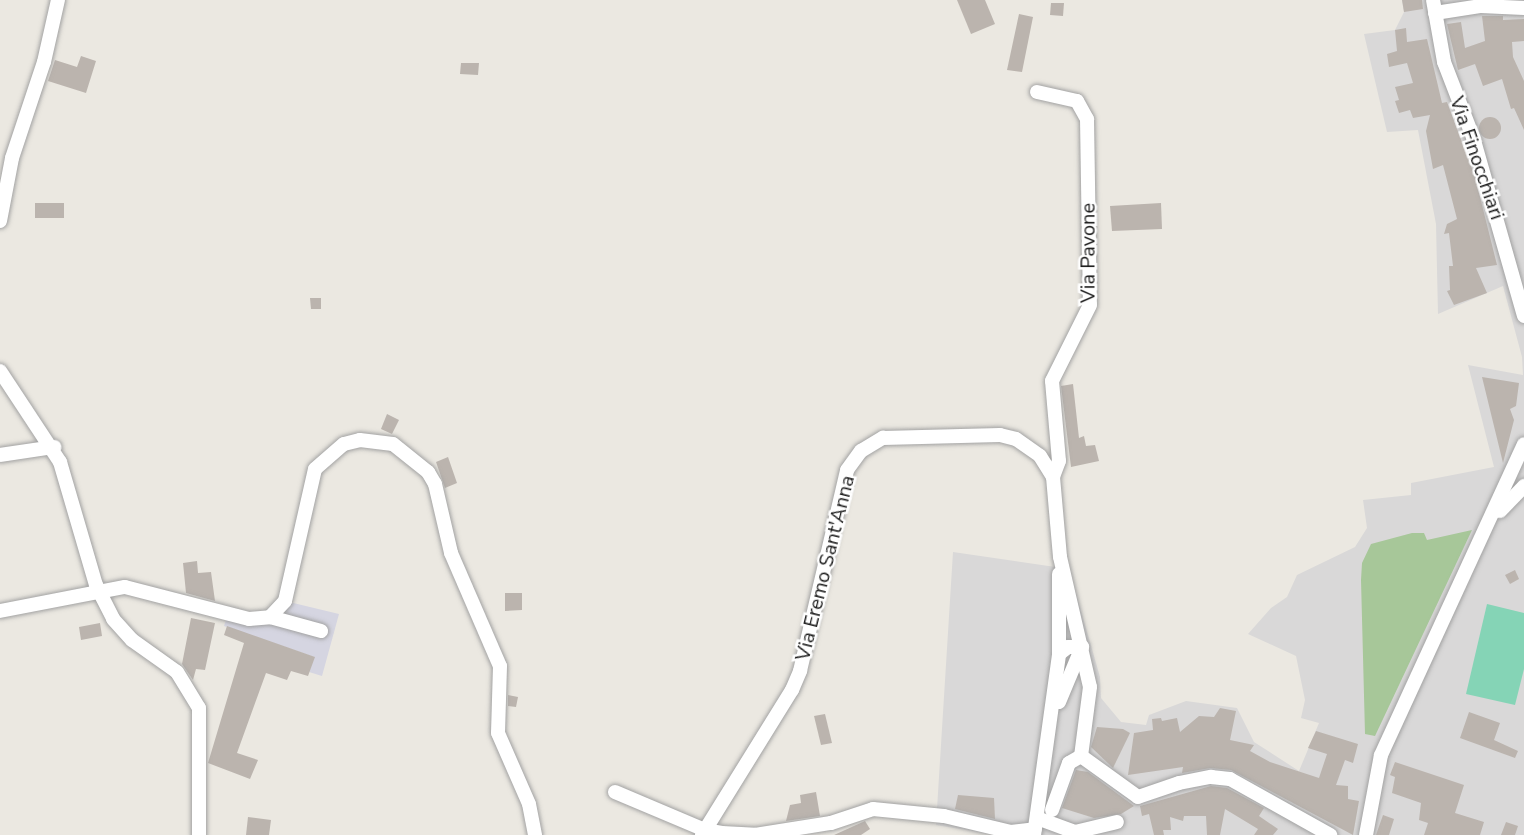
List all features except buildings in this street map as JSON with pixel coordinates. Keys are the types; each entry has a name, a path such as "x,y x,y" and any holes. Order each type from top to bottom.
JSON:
{"street":[{"path":"0,221 12,158 44,62 58,0"},
{"path":"1434,6 1524,8"},
{"name":"Via Finocchiari","path":"1434,6 1444,62 1473,137 1524,316"},
{"name":"Via Pavone","path":"1037,92 1077,101 1088,119 1090,305 1052,381 1059,461 1053,477"},
{"path":"0,370 54,447 100,591 121,629 177,672 199,708 199,835"},
{"name":"Via Eremo Sant'Anna","path":"704,832 800,671 847,470 854,458 883,438 1000,435 1029,446 1053,477"},
{"path":"270,617 285,601 315,469 344,444 360,440 393,444 406,453 435,484 451,553 500,666 498,733 529,804 536,835"},
{"path":"0,454 54,447"},
{"path":"1366,835 1380,755 1489,528 1524,447"},
{"path":"1035,827 1059,654 1060,556 1053,477"},
{"path":"1489,528 1524,486"},
{"path":"1052,810 1070,764 1081,756 1091,700 1082,647 1060,556"},
{"path":"0,611 100,591 142,589 249,619 270,617 321,631"},
{"path":"1059,654 1068,646 1082,647"},
{"path":"1052,717 1082,647"},
{"path":"1081,756 1138,797 1179,783 1211,777 1230,779 1330,835"},
{"path":"615,792 704,832 755,835 831,823 873,809 944,816 1011,832 1035,827 1076,832 1117,822"}],"shaded area":[{"path":"1402,0 1524,0 1524,835 997,835 936,825 953,552 1069,569 1100,677 1101,698 1121,722 1146,725 1149,715 1186,701 1237,708 1254,742 1299,771 1319,723 1301,718 1305,700 1296,656 1248,634 1271,608 1287,597 1297,575 1355,547 1367,528 1363,500 1411,495 1411,483 1494,467 1468,365 1523,375 1522,357 1503,286 1438,314 1436,224 1418,130 1387,132 1364,34 1395,30 1404,12"},
{"path":"285,601 339,614 322,676 309,672 314,657 224,626 228,613 258,620"}],"green space":[{"path":"1472,530 1375,736 1365,734 1361,580 1362,563 1371,544 1412,533 1424,533 1427,540"},
{"path":"1487,604 1524,613 1524,669 1515,705 1466,694"}]}
